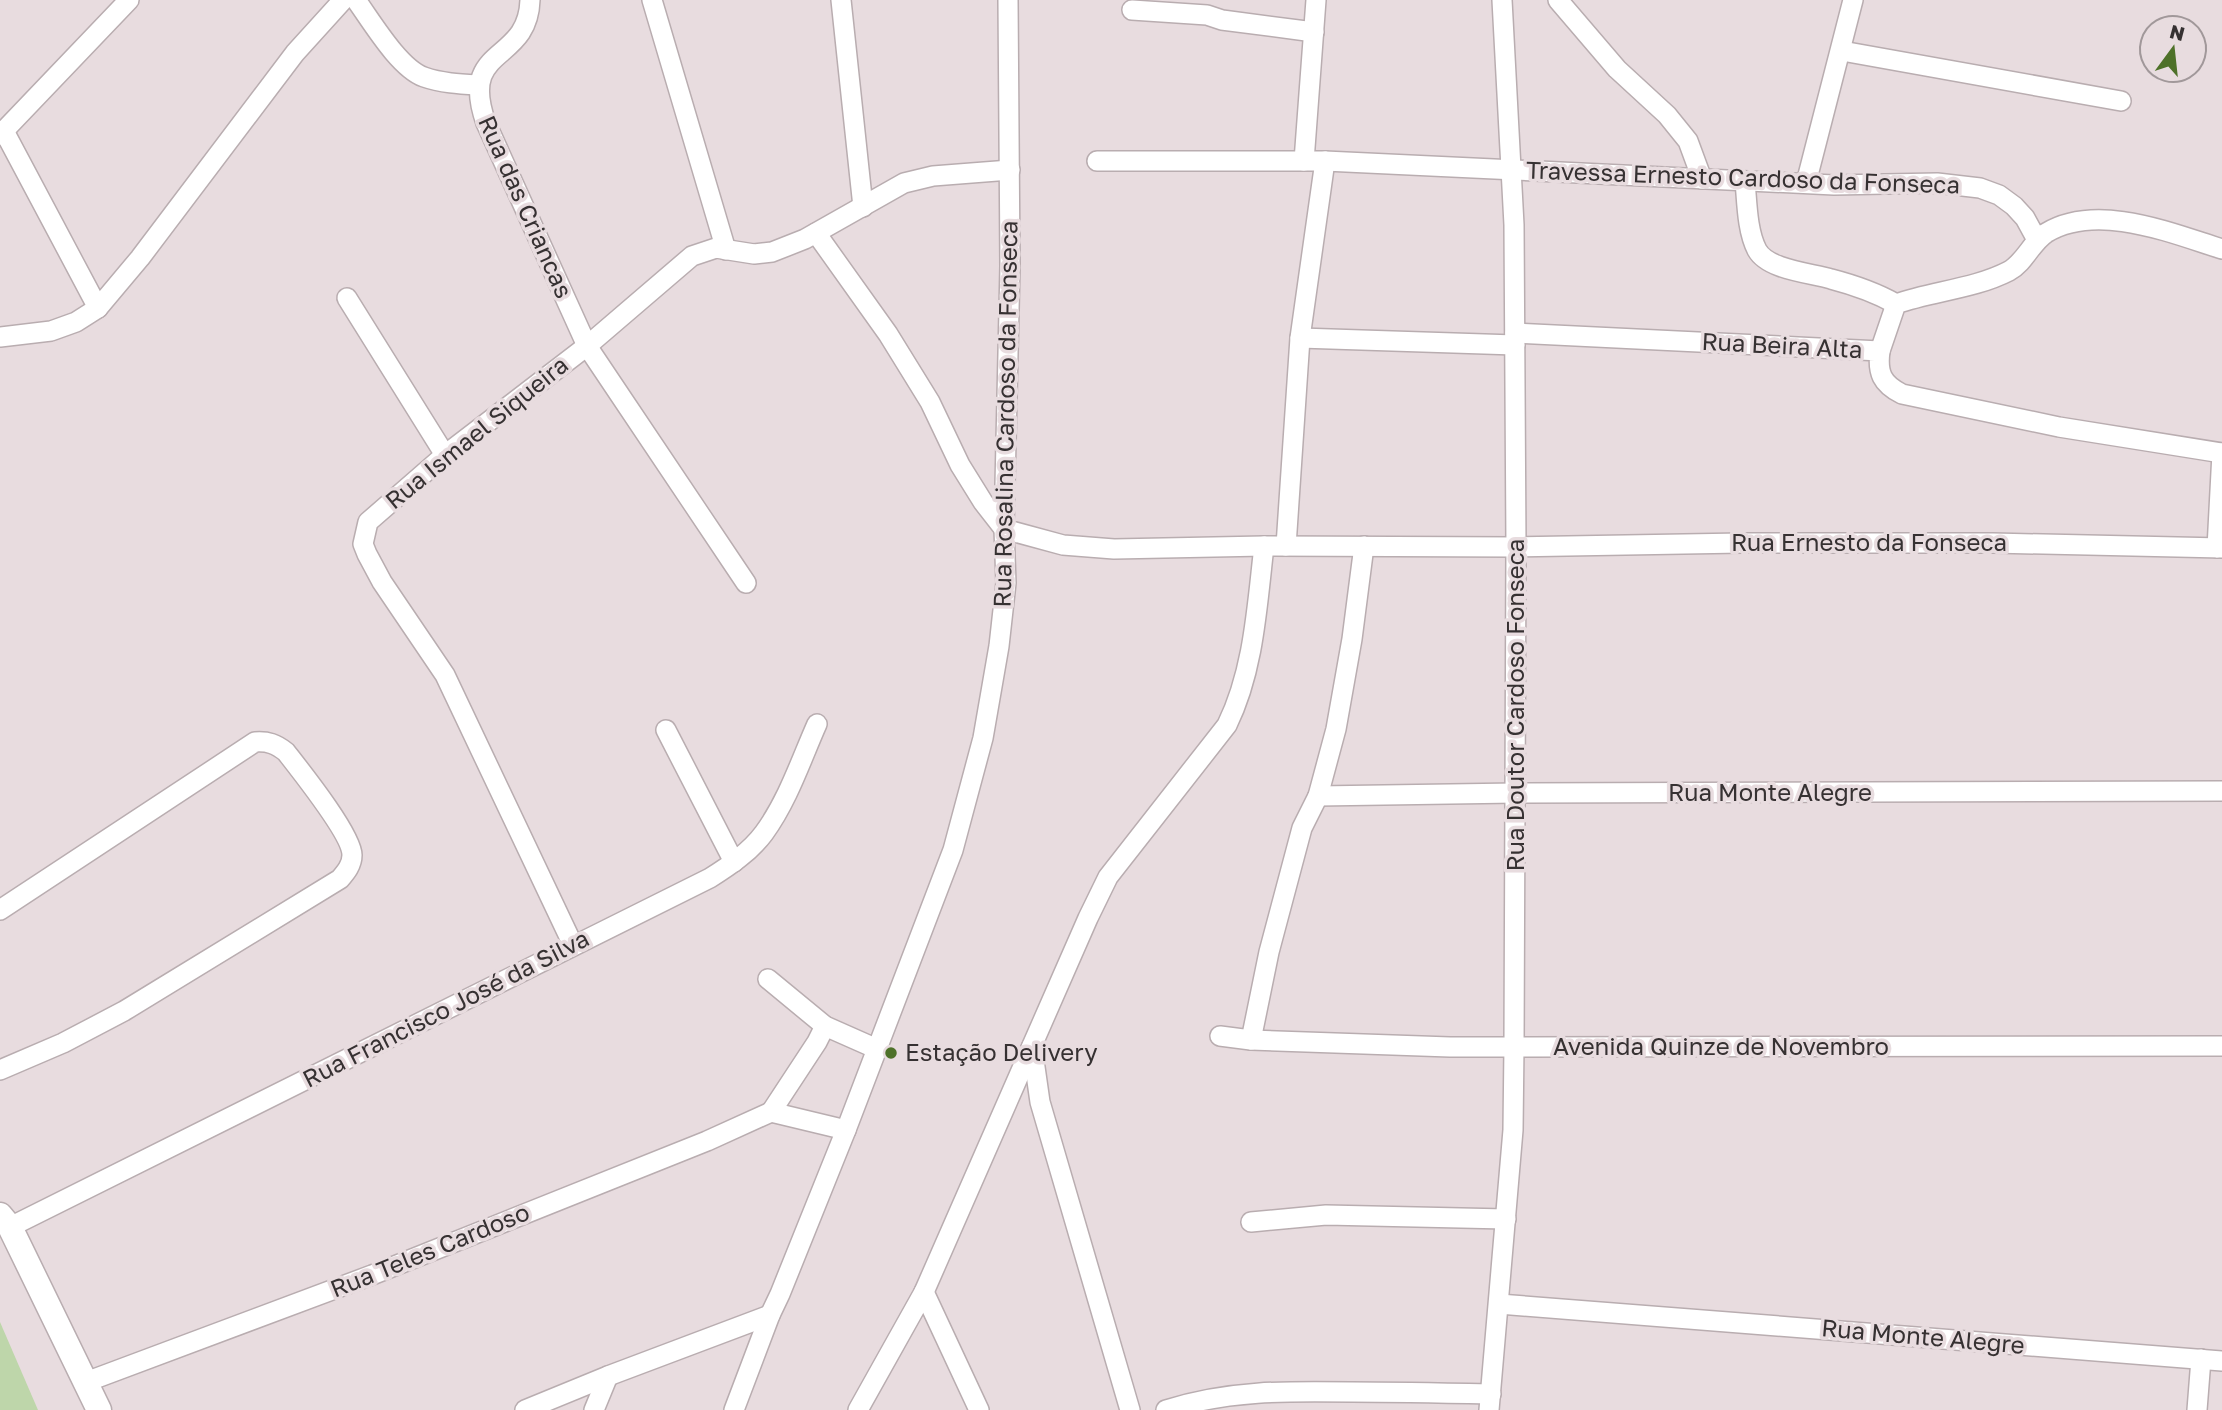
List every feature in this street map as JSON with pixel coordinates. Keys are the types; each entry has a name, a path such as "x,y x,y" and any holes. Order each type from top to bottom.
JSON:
{"main road":[{"path":"5,1221 99,1410"}],"street":[{"path":"98,308 2,133 129,0"},
{"path":"0,337 51,331 76,322 98,308 140,258 295,53 343,0"},
{"path":"356,0 407,67 421,76 443,82 478,85"},
{"name":"Rua das Criancas","path":"530,0 520,37 483,71 478,85 486,123 587,346 746,583"},
{"path":"652,0 726,250"},
{"path":"841,0 863,206"},
{"name":"Rua Rosalina Cardoso da Fonseca","path":"734,1410 846,1130 953,850 983,738 999,646 1006,583 1004,529 1010,266 1008,0"},
{"path":"1304,161 1316,0"},
{"name":"Rua Doutor Cardoso Fonseca","path":"1490,1402 1513,1130 1514,1046 1515,339 1511,169 1502,0"},
{"path":"1558,0 1617,69 1667,115 1688,141 1702,179"},
{"path":"1806,183 1853,0"},
{"path":"1132,9 1208,8 1222,20 1314,32"},
{"path":"1842,51 2121,101"},
{"name":"Travessa Ernesto Cardoso da Fonseca","path":"1097,161 1325,161 1834,185 1937,183 1980,188 1999,195 2025,218 2037,240"},
{"path":"1286,546 1300,338 1325,161"},
{"name":"Rua Ismael Siqueira","path":"573,945 445,675 383,582 363,544 368,522 445,455 587,346 692,256 716,248 754,254 772,252 816,233 904,183 933,176 1010,170"},
{"path":"1745,181 1756,249 1763,257 1804,274 1828,278 1875,293 1896,304 1989,279 2010,270 2037,240 2057,227 2082,221 2112,220 2153,227 2222,249"},
{"path":"816,233 888,334 930,402 960,465 1004,529"},
{"path":"347,298 445,455"},
{"path":"1880,351 1896,304"},
{"name":"Rua Beira Alta","path":"1300,338 1515,339 1880,351 1878,366 1881,378 1890,388 1902,394 2059,427 2222,453"},
{"path":"2220,548 2222,453"},
{"name":"Rua Ernesto da Fonseca","path":"1004,529 1063,545 1087,548 1516,547 1756,543 1993,543 2220,548"},
{"path":"859,1410 923,1292 1108,877 1227,725 1238,701 1254,629 1264,546"},
{"path":"1251,1040 1269,953 1302,828 1318,796 1336,729 1352,639 1364,546"},
{"name":"Rua Francisco José da Silva","path":"5,1221 710,878 734,862 763,834 782,803 817,724"},
{"path":"666,730 734,862"},
{"path":"0,910 255,742 264,741 286,752 338,824 350,843 352,854 350,864 340,878 124,1012 63,1043 0,1070"},
{"name":"Rua Monte Alegre","path":"1318,796 2222,791"},
{"path":"768,979 825,1026 877,1049"},
{"path":"825,1026 771,1112 846,1130"},
{"name":"Avenida Quinze de Novembro","path":"1220,1036 1251,1040 1450,1047 2222,1046"},
{"path":"1031,1045 1040,1102 1130,1410"},
{"name":"Rua Teles Cardoso","path":"86,1382 372,1275 694,1146 771,1112"},
{"path":"1251,1222 1325,1214 1506,1219"},
{"path":"923,1292 979,1410"},
{"name":"Rua Monte Alegre","path":"1499,1304 2222,1361"},
{"path":"525,1410 770,1315"},
{"path":"2197,1410 2201,1359"},
{"path":"594,1410 608,1376"},
{"path":"1166,1410 1199,1399 1238,1393 1304,1391 1490,1402"}],"green space":[{"path":"0,1322 38,1410 0,1410"}],"place":[{"name":"Estação Delivery","path":"891,1053"}]}
